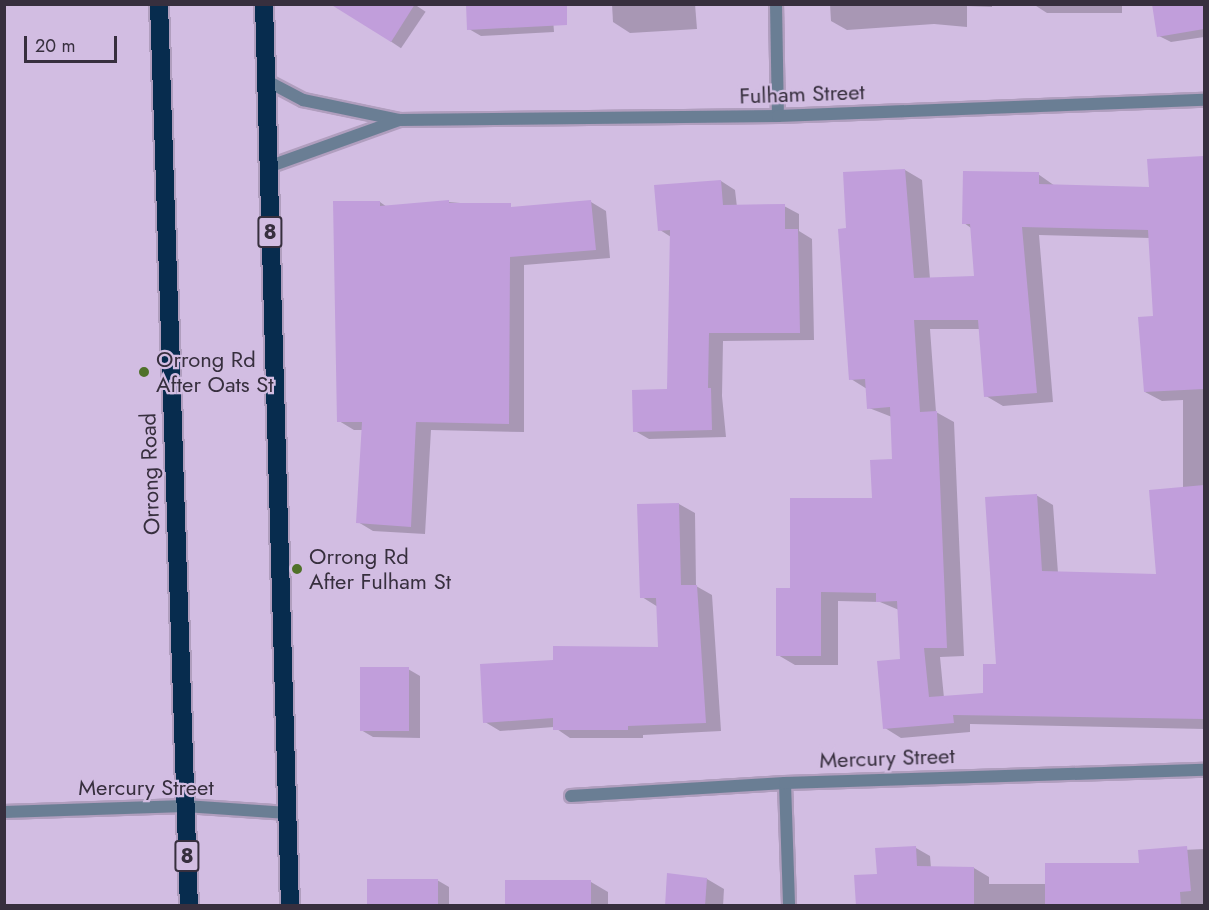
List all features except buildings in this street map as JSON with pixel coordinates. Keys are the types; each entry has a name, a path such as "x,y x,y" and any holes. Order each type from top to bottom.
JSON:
{"highway":[{"name":"Orrong Road","path":"159,4 189,906"},
{"name":"8","path":"264,4 290,906"}],"street":[{"path":"776,4 778,116"},
{"name":"Fulham Street","path":"267,81 303,100 400,120 778,116 1204,100"},
{"name":"Fulham Street","path":"268,167 305,157 400,120"},
{"name":"Mercury Street","path":"571,796 785,783 1204,770"},
{"path":"785,783 789,906"},
{"name":"Mercury Street","path":"4,812 185,806 288,813"}],"place":[{"name":"Orrong Rd After Oats St","path":"144,372"},
{"name":"Orrong Rd After Fulham St","path":"297,569"}]}
